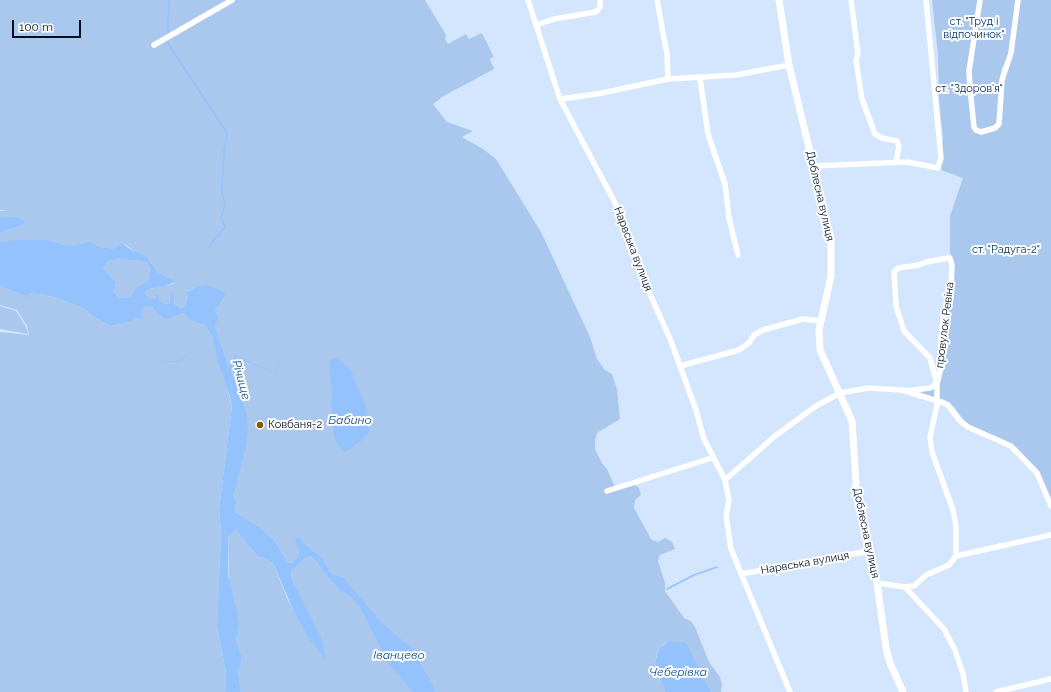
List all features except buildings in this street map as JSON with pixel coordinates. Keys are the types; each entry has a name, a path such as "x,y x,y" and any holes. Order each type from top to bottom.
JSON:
{"street":[{"path":"154,45 232,0"},
{"name":"Нарвська вулиця","path":"528,0 560,99 622,216 638,267 671,341 696,410 704,439 712,458 725,480 729,500 726,516 728,533 735,562 790,692"},
{"path":"536,25 554,19 596,12 600,7 600,0"},
{"path":"657,0 667,54 668,79"},
{"name":"Доблесна вулиця","path":"779,0 789,65 827,219 832,258 829,293 819,334 820,350 852,421 857,498 877,583 886,648 890,663 903,692"},
{"path":"851,0 858,54 856,60 862,99 875,134 882,138 898,141 899,146 896,162"},
{"path":"814,166 896,162 914,163 938,168 941,158 926,0"},
{"path":"980,0 969,71 974,127 976,130 981,132 995,128 999,124 1002,80 1011,53 1018,0"},
{"path":"560,99 597,94 668,79 736,75 789,65"},
{"path":"700,78 708,134 725,184 729,218 738,255"},
{"name":"провулок Ревіна","path":"937,384 930,358 904,331 896,306 894,275 898,268 920,265 926,262 950,258 952,265 951,289 943,320 942,362 937,384 937,401 930,429 930,442 954,516 956,526 956,556"},
{"path":"680,366 739,350 749,343 754,335 763,330 803,319 821,321"},
{"name":"провулок Ревіна","path":"906,391 930,388 937,384"},
{"path":"725,480 775,436 816,406 840,393 868,388 906,391 948,405 959,420 968,427 1011,446 1037,473 1051,506"},
{"path":"607,491 712,458"},
{"path":"877,583 904,588 914,586 926,575 949,565 956,556 1051,535"},
{"name":"Нарвська вулиця","path":"741,574 870,551"},
{"path":"904,588 935,618 950,638 963,674 966,692"},
{"path":"996,692 1051,679"}],"green space":[{"path":"0,0 425,0 446,35 445,39 448,44 466,34 469,39 482,33 494,57 490,59 494,69 442,97 433,104 447,122 473,131 462,137 483,149 496,159 541,232 590,337 597,359 605,370 612,374 617,389 620,419 597,433 595,449 602,463 607,469 615,487 632,483 639,488 641,495 635,500 634,508 651,539 658,542 665,538 672,542 675,549 660,555 658,561 665,583 665,591 684,618 691,621 695,627 709,662 720,677 722,685 721,692 711,692 708,689 685,642 668,642 662,645 658,650 655,663 665,692 435,692 433,684 411,649 400,677 412,692 241,692 238,672 242,656 236,641 240,625 229,583 228,535 236,530 258,557 264,558 273,563 287,598 307,636 310,617 291,577 292,569 304,559 311,556 338,589 343,577 331,573 322,557 311,549 292,563 288,562 274,540 261,528 235,512 236,502 234,495 245,453 246,410 231,370 236,357 240,358 235,356 229,369 215,326 215,311 226,295 206,285 196,287 193,290 185,291 187,298 185,306 181,308 175,305 175,301 171,295 171,303 165,304 159,300 148,299 145,293 148,289 163,287 175,283 158,272 150,261 121,242 114,249 99,247 89,241 80,244 67,245 45,240 0,242 0,233 25,224 14,217 0,217 0,211 8,210 0,210"},
{"path":"932,0 1016,0 1008,55 1019,0 1051,0 1051,499 1039,471 1012,445 967,424 954,407 945,401 921,394 921,391 939,385 947,360 943,354 942,338 952,259 950,252 950,216 963,178 941,170 940,143 943,140 939,99 938,55","holes":["1008,57 1003,82 999,83 1002,68"]},
{"path":"120,259 141,261 147,263 150,268 148,281 138,287 130,298 121,298 114,293 116,282 103,268 108,261"},
{"path":"0,286 26,295 32,293 54,297 83,308 97,319 111,326 130,322 142,306 151,306 156,312 183,313 189,320 205,325 213,338 232,406 219,509 221,534 217,626 226,673 225,692 0,692 0,332 29,335 27,326 17,310 0,305"},
{"path":"0,306 16,311 26,327 28,334 0,329"}],"water":[{"path":"0,217 14,217 24,220 25,224 0,233"},
{"name":"Іванцево","path":"46,240 67,245 80,244 89,241 99,247 114,249 121,242 128,248 146,256 158,272 175,282 163,287 148,289 145,293 149,299 155,299 157,293 159,300 165,304 170,303 171,295 173,293 175,305 181,308 185,306 187,298 185,291 193,290 196,287 206,284 222,291 226,295 215,311 219,318 215,326 229,368 235,355 276,374 281,354 277,375 237,357 231,370 246,410 248,432 245,453 234,495 236,502 235,512 261,528 274,540 288,562 292,563 299,557 295,538 299,538 304,544 322,557 331,573 343,577 380,621 411,648 433,684 435,692 412,692 387,661 361,609 350,596 338,589 311,556 304,559 292,569 291,577 322,640 325,659 307,636 294,612 273,563 264,558 258,557 236,530 228,536 228,575 240,625 236,641 242,656 238,672 241,692 225,692 226,673 217,626 221,534 219,509 232,406 229,393 214,370 228,391 216,356 213,338 205,325 189,320 183,313 166,319 156,312 151,306 143,306 142,319 136,318 130,322 111,326 97,319 83,308 54,297 32,293 27,295 34,299 0,286 0,242","holes":["120,259 141,261 147,263 150,268 148,281 137,287 130,298 121,298 114,293 116,282 103,268 108,261"]},
{"path":"194,350 178,362 153,361 178,361"},
{"name":"Бабино","path":"338,357 351,370 366,407 369,432 361,441 345,452 335,441 331,417 332,390 329,370 330,360"},
{"name":"Чеберівка","path":"668,642 685,642 687,644 711,692 665,692 655,663 659,648"}],"waterway":[{"path":"168,34 169,0"},
{"path":"168,41 169,45 227,133 224,151 222,191 225,205 221,218 225,227 208,248"},
{"path":"667,589 694,575 717,567"}],"place":[{"name":"Ковбаня-2","path":"260,425"}],"park label":[{"name":"ст. \"Труд і відпочинок\"","path":"974,28"},
{"name":"ст. \"Здоров’я\"","path":"969,89"},
{"name":"ст. \"Радуга-2\"","path":"1006,250"}],"water label":[{"name":"Річище","path":"241,380"}]}
